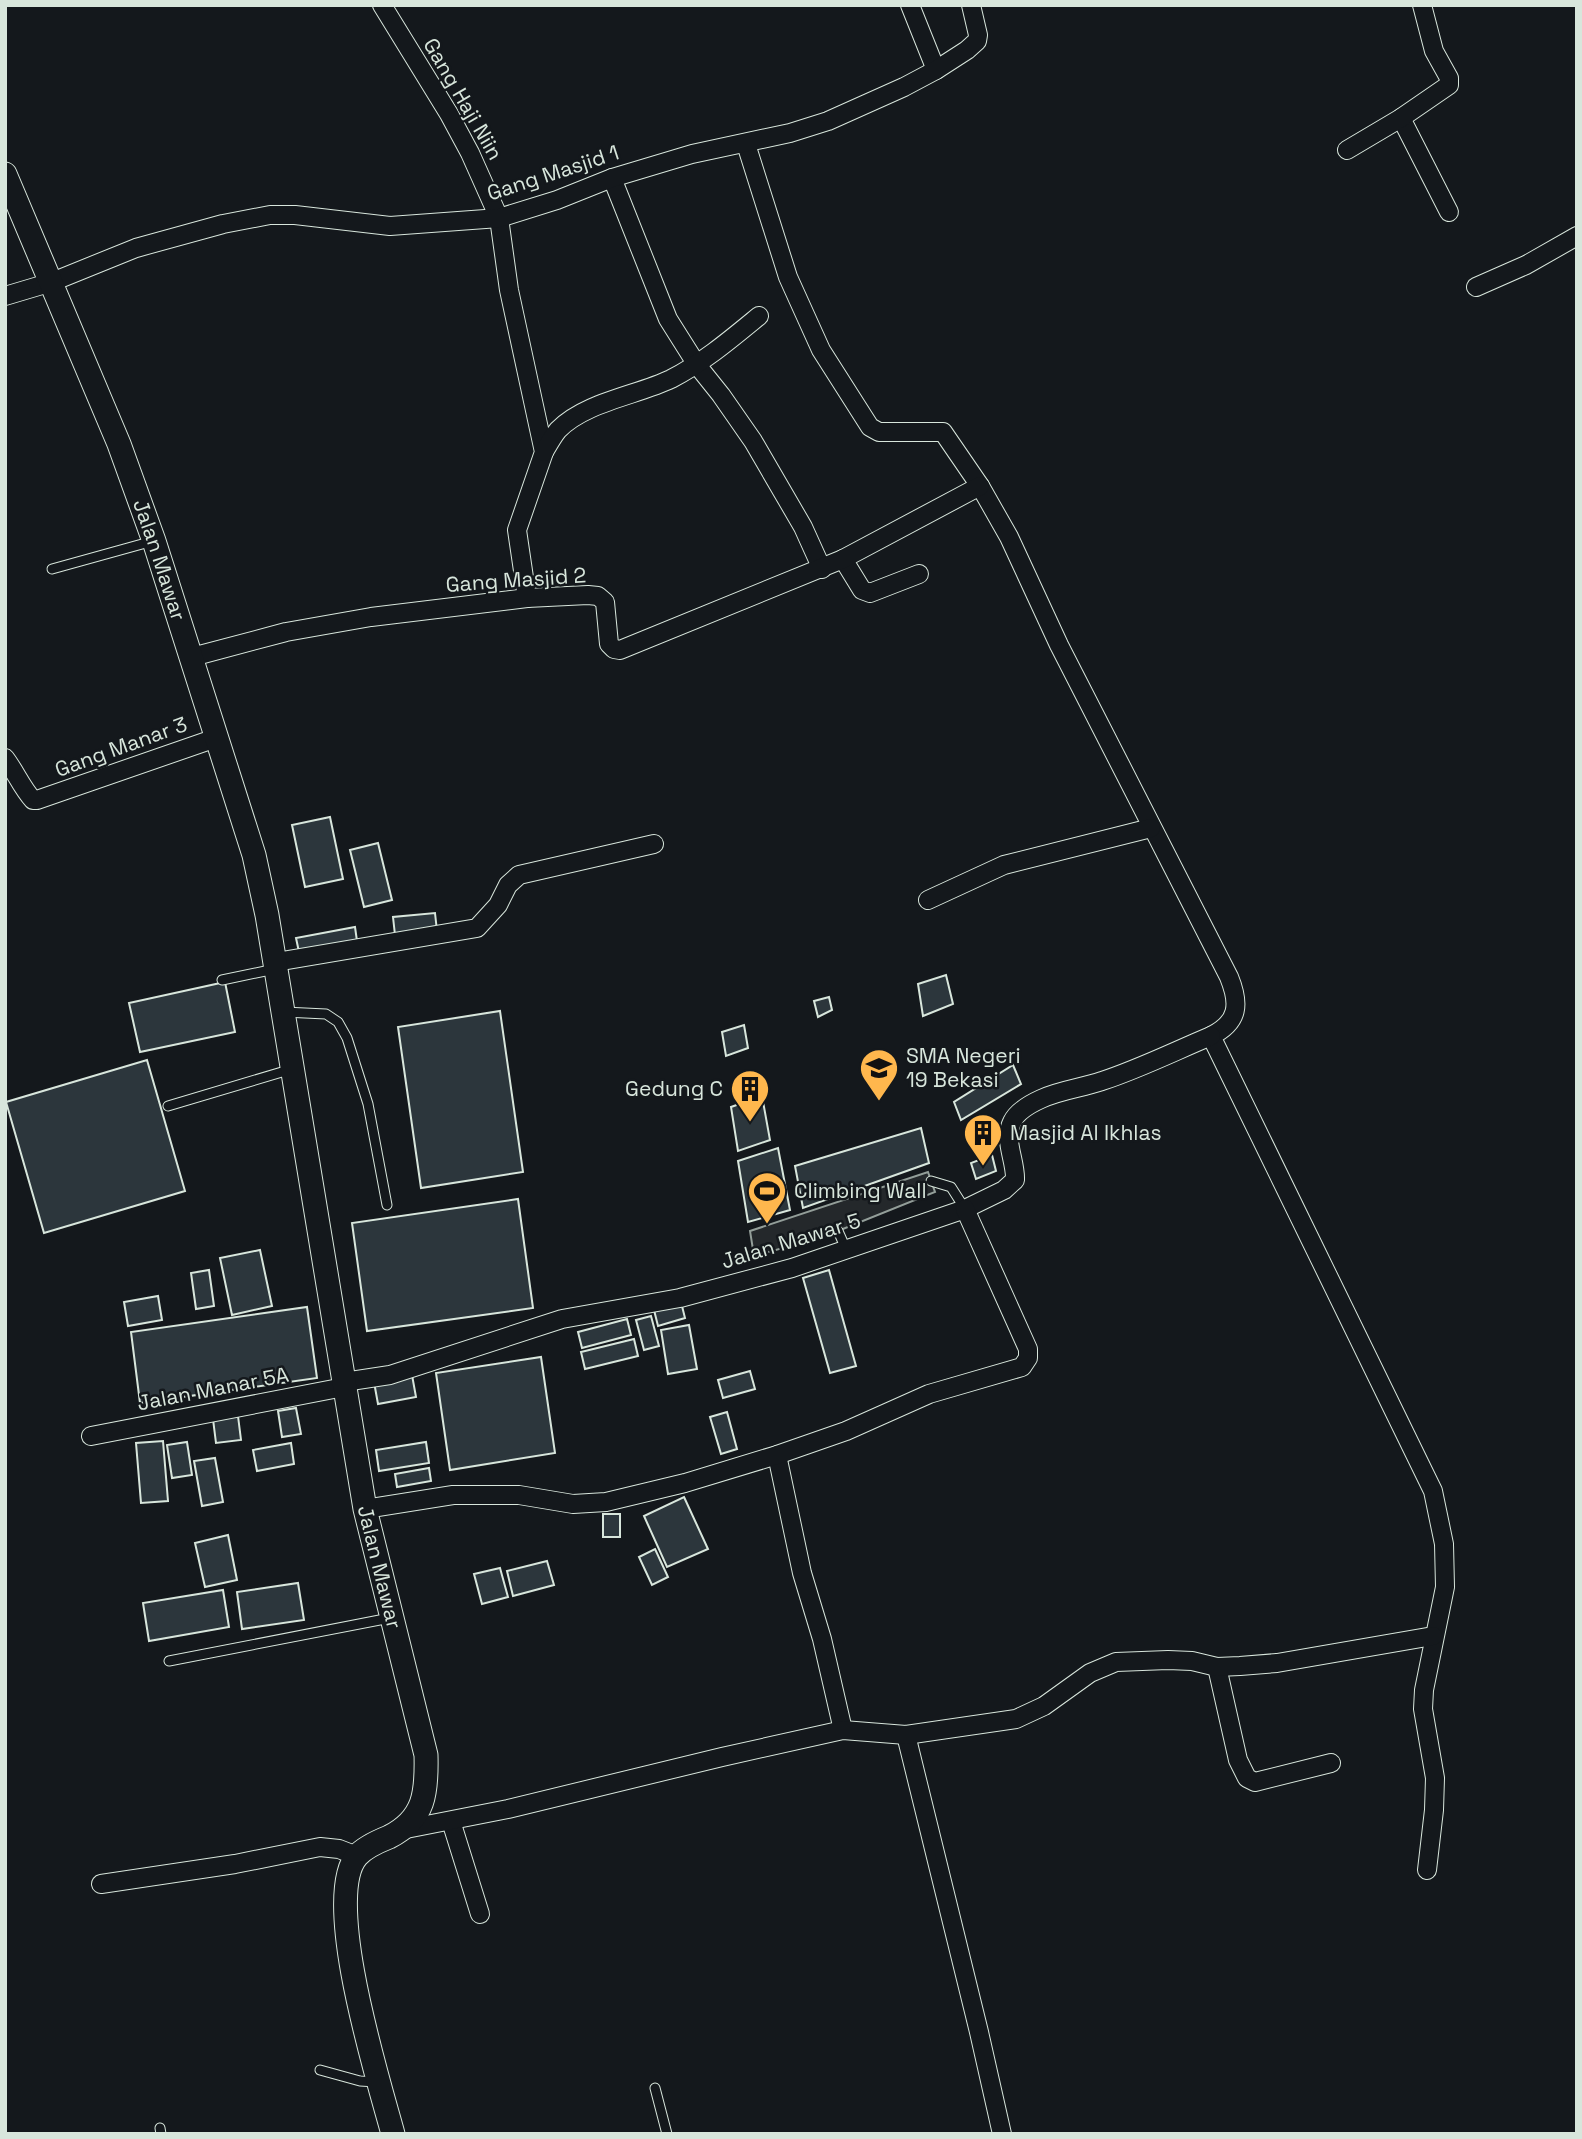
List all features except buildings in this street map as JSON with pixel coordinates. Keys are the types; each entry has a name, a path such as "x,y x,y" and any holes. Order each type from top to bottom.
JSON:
{"street":[{"name":"Gang Haji Niin","path":"382,5 470,153 499,218 509,290 544,452"},
{"path":"909,5 936,71"},
{"name":"Gang Masjid 1","path":"5,296 52,282 136,247 223,224 270,215 295,215 390,226 499,218 557,200 611,178 692,154 746,144 828,121 936,71 967,50 977,41 978,30 971,5"},
{"path":"1347,150 1447,88 1450,82 1434,51 1422,5"},
{"path":"1401,118 1449,212"},
{"path":"746,144 788,277 821,350 870,427 879,432 943,432 980,486 1009,537 1059,645 1229,978 1236,996 1235,1013 1226,1029 1211,1037 1433,1491 1444,1544 1445,1587 1423,1690 1423,1709 1435,1778 1427,1870"},
{"name":"Jalan Mawar","path":"5,174 13,210 52,282 119,444 155,541 254,855 294,1068 365,1509 426,1755 422,1802 416,1816 401,1830 357,1856"},
{"path":"611,178 668,319 697,365 753,441 803,527 822,569"},
{"path":"1476,287 1526,265 1577,236"},
{"path":"527,598 517,530 544,452 559,429 595,407 668,380 697,365 759,316"},
{"name":"Gang Masjid 2","path":"192,657 286,632 371,617 527,598 598,596 605,602 609,644 620,650 822,569 980,486"},
{"path":"843,559 862,590 870,593 919,574"},
{"name":"Gang Manar 3","path":"8,766 29,797 41,800 216,738"},
{"path":"928,900 1004,865 1151,828"},
{"path":"276,965 477,928 488,919 508,885 519,875 654,844"},
{"name":"Jalan Mawar 5","path":"344,1384 390,1375 553,1321 680,1298 792,1268 965,1209 1004,1190 1015,1180 1009,1131 1019,1112 1042,1099 1101,1082 1211,1037"},
{"path":"365,1509 453,1495 519,1495 573,1504 606,1502 685,1483 777,1455 846,1431 929,1394 1021,1367 1026,1363 1028,1349 965,1209"},
{"name":"Jalan Manar 5A","path":"91,1436 344,1384"},
{"path":"777,1455 802,1573 822,1639 843,1730"},
{"path":"401,1830 451,1821 843,1730 906,1735 1016,1719 1044,1706 1090,1673 1116,1662 1180,1661 1217,1667 1277,1663 1433,1636"},
{"path":"1217,1667 1238,1759 1247,1778 1255,1782 1331,1763"},
{"path":"906,1735 1002,2134"},
{"path":"451,1821 480,1914"},
{"path":"101,1884 235,1864 320,1847 339,1849 357,1856 348,1875 345,1918 353,1975 393,2134"}],"lane":[{"path":"52,569 155,541"},
{"path":"222,980 276,965"},
{"path":"283,1012 326,1014 338,1022 368,1104 387,1205"},
{"path":"168,1106 294,1068"},
{"path":"931,1181 951,1187 965,1209"},
{"path":"838,1231 846,1250"},
{"path":"169,1661 392,1618"},
{"path":"320,2070 360,2081 379,2082"},
{"path":"655,2088 667,2134"}],"shaded area":[{"path":"928,1172 935,1192 823,1237 754,1256 750,1231"}],"place":[{"name":"SMA Negeri 19 Bekasi","path":"879,1102"},
{"name":"Gedung C","path":"750,1123"},
{"name":"Masjid Al Ikhlas","path":"983,1167"},
{"name":"Climbing Wall","path":"767,1225"}]}
